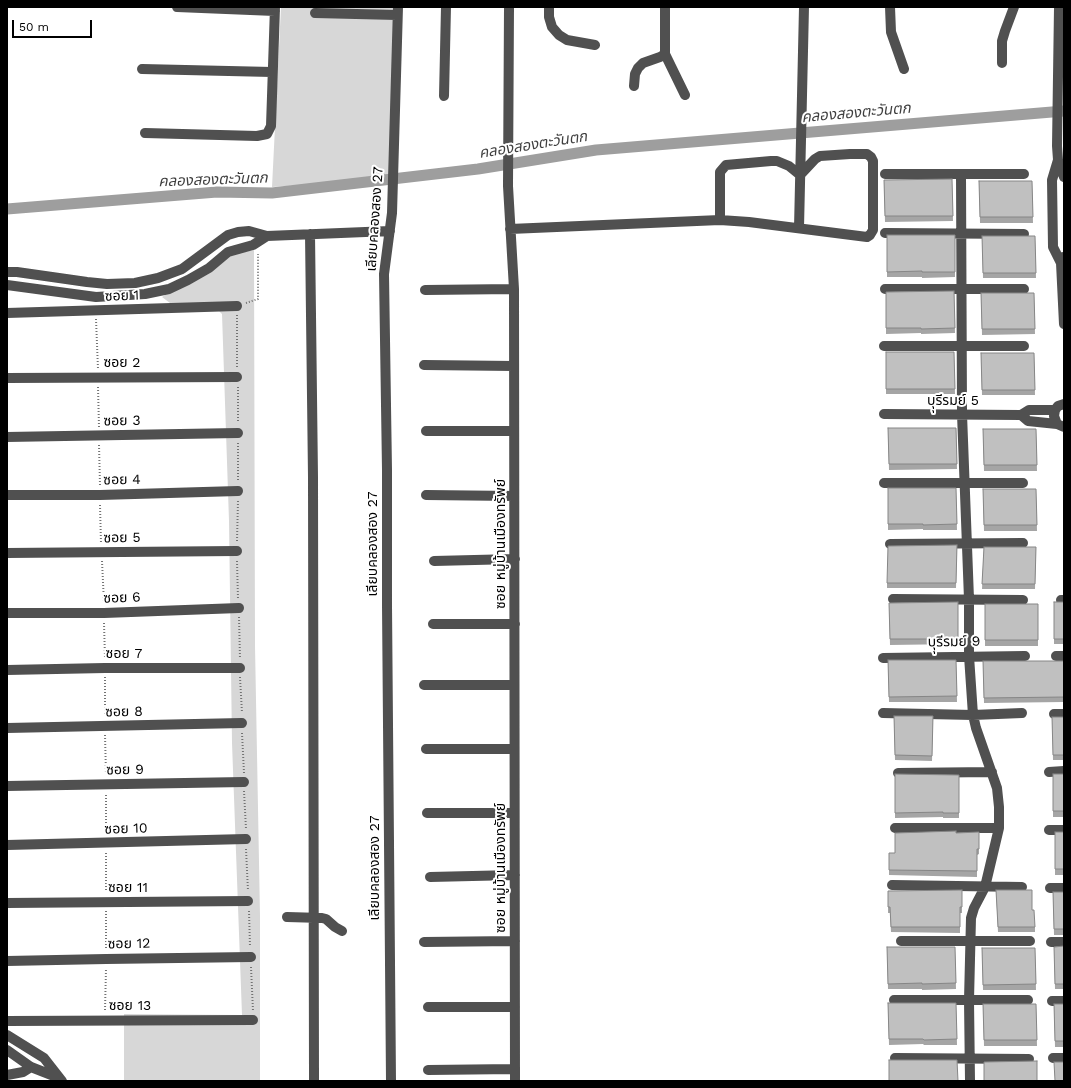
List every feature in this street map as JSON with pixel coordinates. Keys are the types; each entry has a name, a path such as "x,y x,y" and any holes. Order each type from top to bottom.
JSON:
{"street":[{"path":"145,133 257,136 267,134 271,126 275,9 177,7"},
{"path":"444,96 446,7"},
{"name":"ซอย หมู่บ้านเมืองทรัพย์","path":"509,7 507,145 514,289 515,1081"},
{"path":"549,7 549,17 552,27 559,35 567,40 595,45"},
{"path":"665,7 664,54 685,95"},
{"path":"799,228 804,7"},
{"path":"890,7 891,32 904,69"},
{"path":"1002,63 1002,41 1014,7"},
{"path":"1059,7 1056,131 1058,160 1064,177"},
{"path":"315,13 397,11"},
{"name":"เลียบคลองสอง 27","path":"392,1081 384,274 392,214 397,11"},
{"path":"634,86 635,74 638,68 643,63 660,58 664,54"},
{"path":"142,69 272,72"},
{"path":"510,229 720,220 749,222 862,237 867,237 870,235 873,230 873,161 871,157 867,154 820,156 801,171"},
{"path":"1058,160 1052,180 1053,246 1063,258 1064,324"},
{"path":"720,220 720,172 726,165 777,161 801,171"},
{"path":"885,174 1024,174"},
{"path":"961,174 962,414 969,599 969,656 973,714 976,728 997,788 999,828 985,887 974,908 971,918 969,1000 970,1081"},
{"path":"7,272 107,284 135,283 158,278 182,269 228,235 249,231 263,239"},
{"path":"7,285 96,297 145,294 170,288 188,280 209,268 228,252 253,245 263,239 310,234 390,231"},
{"path":"885,233 1024,234"},
{"path":"310,234 313,477 314,1081"},
{"path":"182,269 188,280"},
{"path":"85,295 88,282"},
{"path":"425,290 514,289"},
{"path":"885,289 1024,289"},
{"path":"96,297 96,311"},
{"name":"ซอย 1","path":"7,313 237,306"},
{"path":"884,346 1024,346"},
{"path":"424,365 514,366"},
{"name":"ซอย 2","path":"7,378 238,377"},
{"path":"1061,426 1054,416 1055,410 1058,406 1064,404"},
{"name":"บุุรีรมย์ 5","path":"884,414 1021,415 1029,410 1055,410"},
{"name":"บุุรีรมย์ 5","path":"1021,415 1028,421 1061,426"},
{"path":"426,431 514,431"},
{"name":"ซอย 3","path":"7,437 238,433"},
{"path":"884,483 1023,483"},
{"name":"ซอย 4","path":"7,495 238,491"},
{"path":"426,496 514,496"},
{"path":"890,544 967,542 1023,543"},
{"name":"ซอย 5","path":"7,553 237,551"},
{"path":"434,561 514,559"},
{"path":"893,599 1023,600"},
{"name":"ซอย 6","path":"7,613 104,613 239,608"},
{"path":"433,624 515,624"},
{"name":"บุุรีรมย์ 9","path":"883,658 1026,656"},
{"name":"ซอย 7","path":"7,670 240,668"},
{"path":"424,685 514,685"},
{"path":"883,713 1022,713"},
{"name":"ซอย 8","path":"7,728 242,723"},
{"path":"426,749 514,750"},
{"path":"898,773 992,772"},
{"path":"1049,772 1064,772"},
{"name":"ซอย 9","path":"7,786 244,782"},
{"path":"427,813 514,813"},
{"path":"895,828 999,828"},
{"path":"1050,830 1064,830"},
{"name":"ซอย 10","path":"7,845 246,839"},
{"path":"430,877 514,875"},
{"path":"892,885 1022,887"},
{"path":"1050,888 1064,888"},
{"name":"ซอย 11","path":"7,903 248,902"},
{"path":"287,917 313,917 326,919 342,931"},
{"path":"424,942 515,941"},
{"path":"901,941 1030,941"},
{"path":"1051,942 1064,942"},
{"name":"ซอย 12","path":"7,961 106,958 251,957"},
{"path":"894,1000 1028,1000"},
{"path":"1052,1001 1064,1001"},
{"path":"428,1007 515,1007"},
{"name":"ซอย 13","path":"7,1021 253,1020"},
{"path":"7,1035 44,1058 60,1080"},
{"path":"7,1050 31,1067 60,1080"},
{"path":"895,1058 1029,1058"},
{"path":"1053,1058 1064,1058"},
{"path":"7,1075 23,1072 31,1067"},
{"path":"428,1070 515,1069"}],"path":[{"path":"253,1020 237,551 237,306 258,299 263,239"}],"shaded area":[{"path":"281,7 394,7 394,179 272,187"},
{"path":"254,250 255,646 260,916 260,1081 124,1081 124,1014 242,1015 232,743 229,521 222,314 215,307 170,303 162,297 230,255"}],"building":[{"path":"952,179 953,216 885,216 884,180"},
{"path":"979,181 1032,181 1033,217 980,217"},
{"path":"887,235 955,235 955,272 887,272"},
{"path":"982,236 1035,236 1036,273 983,273"},
{"path":"954,291 955,328 886,328 886,292"},
{"path":"981,293 1034,293 1035,329 982,329"},
{"path":"886,352 954,352 955,389 886,389"},
{"path":"981,353 1034,353 1035,390 982,390"},
{"path":"888,428 956,428 957,464 889,464"},
{"path":"983,429 1036,429 1037,465 984,465"},
{"path":"888,488 956,488 957,524 888,524"},
{"path":"983,489 1036,489 1037,525 984,525"},
{"path":"957,545 956,583 887,583 888,546"},
{"path":"984,547 1036,547 1035,584 982,584"},
{"path":"958,602 958,639 890,639 889,603"},
{"path":"1054,602 1064,602 1064,639 1054,639"},
{"path":"985,604 1038,604 1038,640 985,640"},
{"path":"888,660 956,660 957,696 889,697"},
{"path":"983,661 1064,661 1064,697 984,698"},
{"path":"894,716 933,716 932,756 895,755"},
{"path":"1052,717 1064,717 1064,755 1053,755"},
{"path":"895,774 959,775 959,813 895,813"},
{"path":"1053,774 1064,774 1064,811 1053,811"},
{"path":"956,831 956,833 979,832 977,871 889,870 889,853 895,853 895,833"},
{"path":"1055,832 1064,832 1064,869 1055,869"},
{"path":"962,890 960,927 891,927 890,907 888,907 888,891"},
{"path":"996,890 1032,890 1032,910 1034,910 1035,927 998,927"},
{"path":"1053,892 1064,892 1064,929 1054,929"},
{"path":"1064,946 1064,984 1055,984 1054,947"},
{"path":"887,947 955,947 956,983 888,984"},
{"path":"982,948 1035,948 1036,984 983,985"},
{"path":"888,1003 956,1003 957,1039 889,1039"},
{"path":"983,1004 1036,1004 1037,1040 984,1040"},
{"path":"1054,1004 1064,1004 1064,1041 1055,1041"},
{"path":"889,1060 957,1060 958,1081 889,1081"},
{"path":"1037,1061 1037,1081 984,1081 984,1062"},
{"path":"1054,1062 1064,1062 1064,1081 1055,1081"}],"waterway":[{"name":"คลองสองตะวันตก","path":"7,209 217,192 272,193 478,169 596,150 1064,111"}]}
